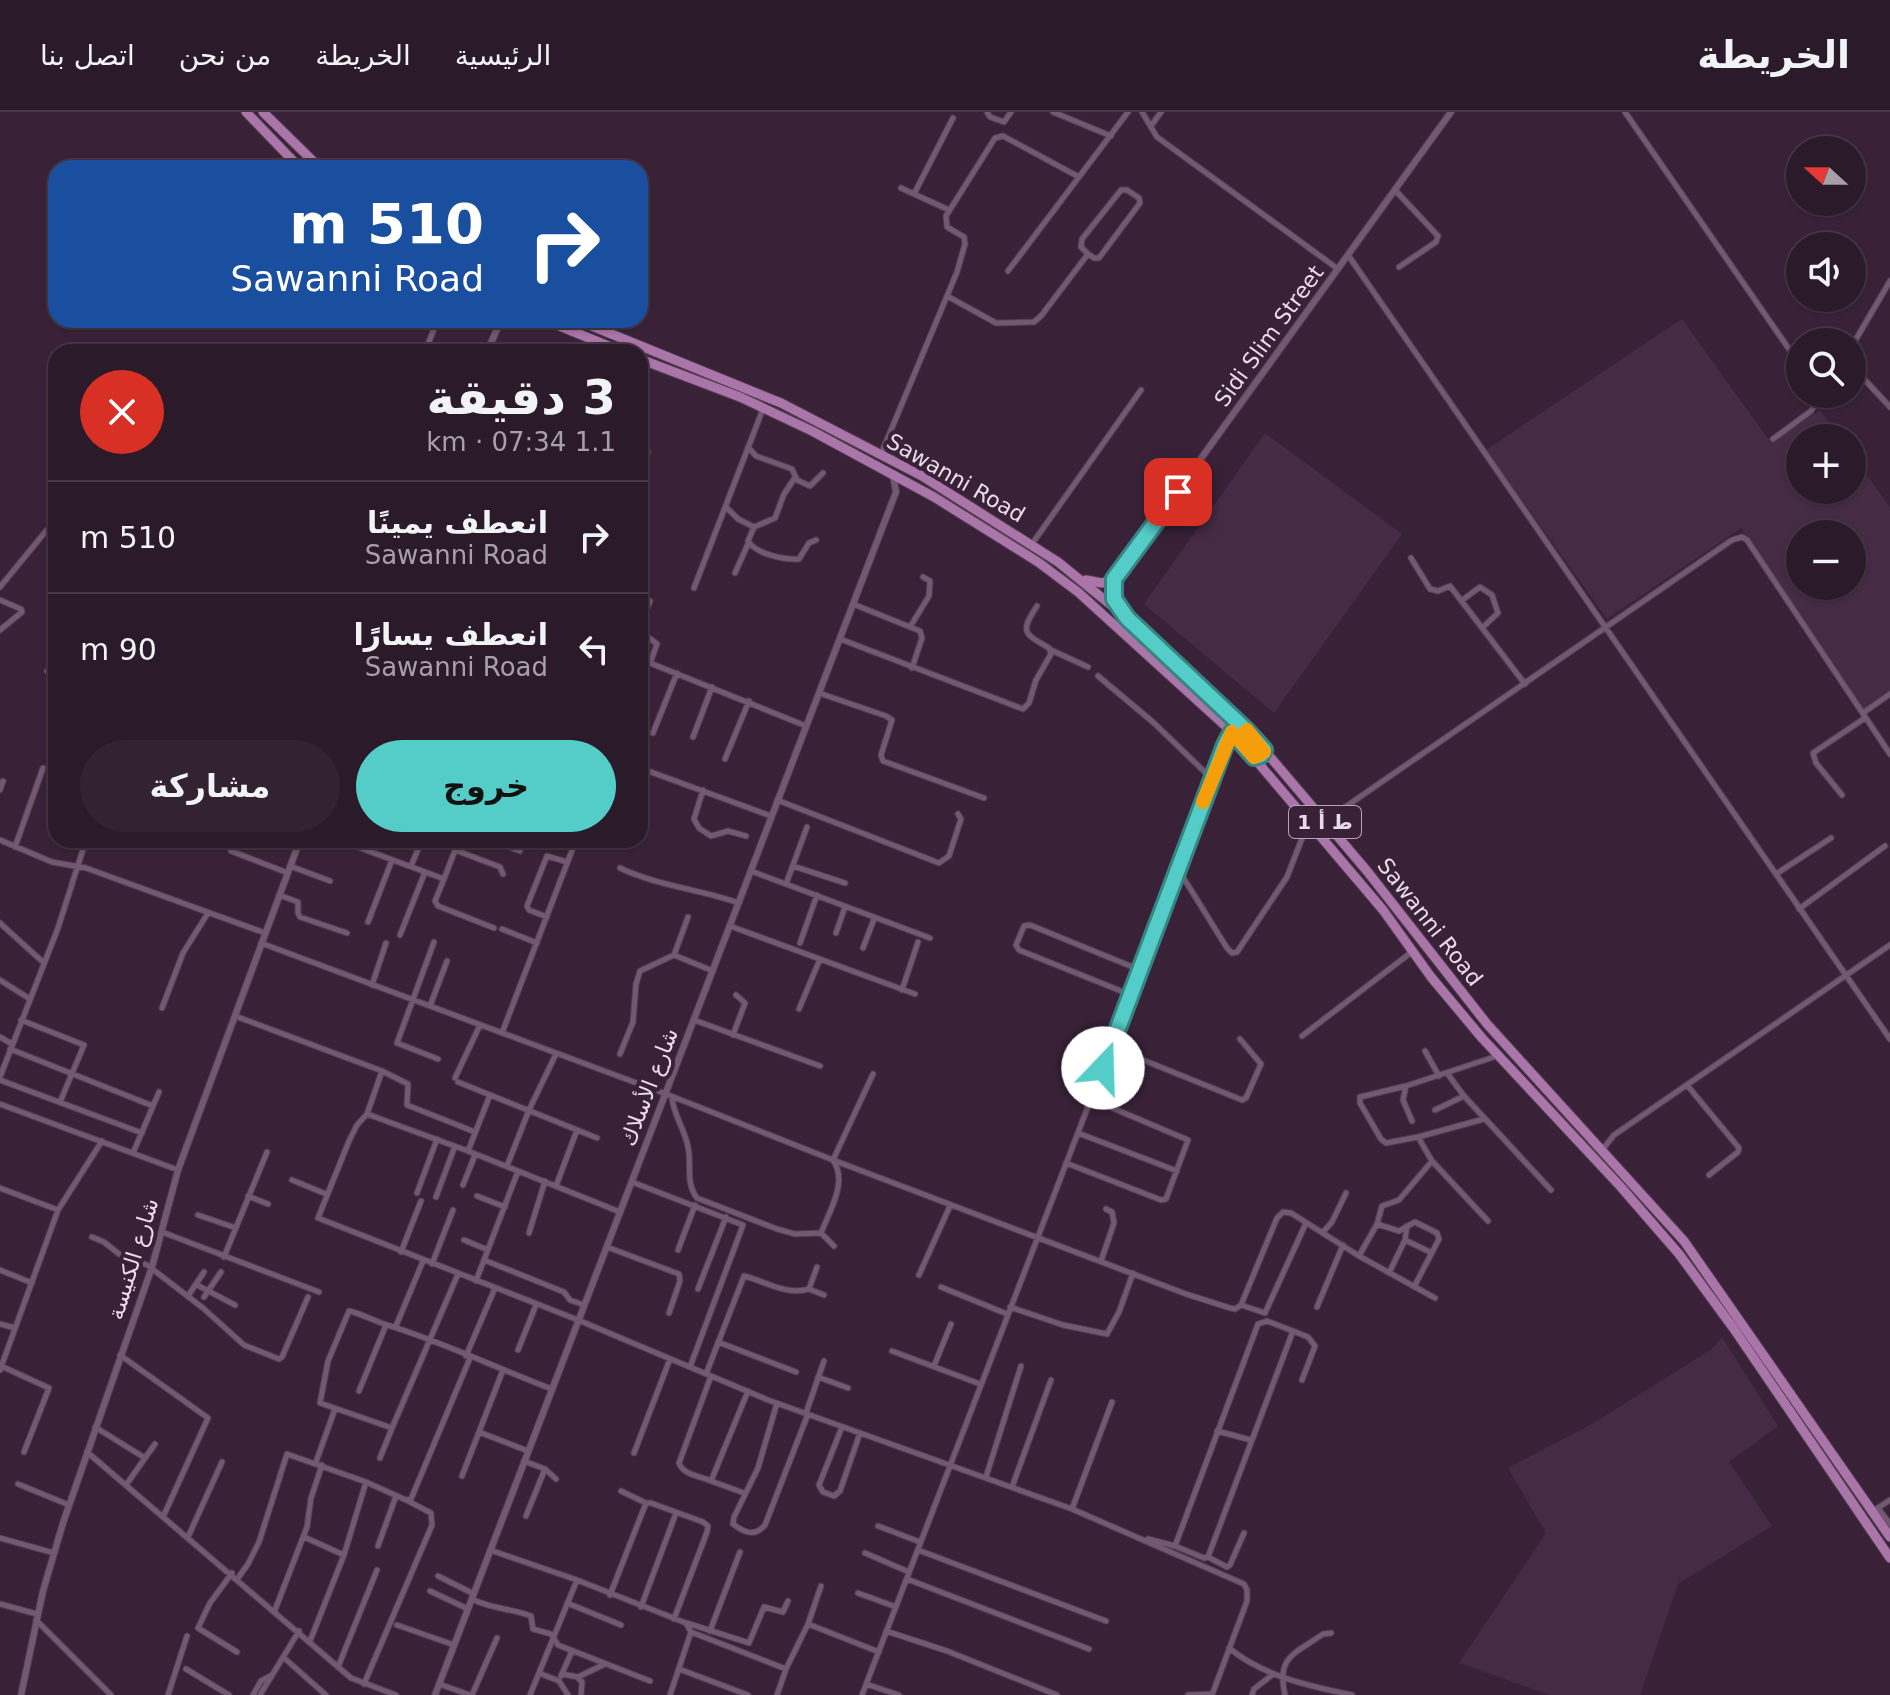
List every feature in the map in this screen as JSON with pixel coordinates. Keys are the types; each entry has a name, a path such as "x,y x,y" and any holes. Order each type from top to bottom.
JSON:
{"highway":[{"path":"246,112 292,160"},
{"path":"263,112 312,160"},
{"path":"564,328 604,344"},
{"name":"Sawanni Road","path":"597,328 636,344"},
{"name":"Sawanni Road","path":"648,349 781,403 947,490 1032,544 1080,578 1127,618 1246,730 1408,922 1487,1024 1684,1241 1875,1510 1890,1537"},
{"name":"Sawanni Road","path":"648,362 764,408 812,431 910,484 1061,578 1232,732 1498,1056 1679,1254 1734,1329 1890,1558"},
{"path":"1080,578 1098,583 1114,579 1114,599 1127,618"},
{"path":"1254,757 1264,750"},
{"path":"1269,776 1272,771 1281,771"}],"main road":[{"name":"Sidi Slim Street","path":"1114,579 1451,112"},
{"path":"892,474 896,492 910,484"},
{"name":"شارع الأسلاك","path":"435,1695 620,1212 669,1095 694,1020 896,492"},
{"name":"شارع الكنيسة","path":"21,1695 54,1553 152,1268 178,1170 297,848"}],"street":[{"path":"987,112 990,117 1004,122 1011,112"},
{"path":"1053,112 1111,136"},
{"path":"1008,271 1128,112"},
{"path":"1142,112 1157,137 1338,269"},
{"path":"1151,126 1161,112"},
{"path":"1625,112 1786,345"},
{"path":"914,194 953,118"},
{"path":"881,455 947,296 965,244 964,237 945,224 949,210 999,135 1079,177"},
{"path":"901,188 949,210"},
{"path":"1121,190 1127,190 1139,198 1140,203 1099,258 1088,254 1081,247 1082,239 1121,190"},
{"path":"1395,190 1438,236 1436,242 1399,267"},
{"path":"947,296 996,323 1034,322 1088,254"},
{"path":"1348,255 1890,1039"},
{"path":"1863,328 1890,281"},
{"path":"1866,381 1890,407"},
{"path":"1032,544 1141,390"},
{"path":"694,588 764,408"},
{"path":"1773,439 1813,408"},
{"path":"748,447 756,456 792,469 795,478 813,486 823,473"},
{"path":"735,573 754,527 775,518 784,494 795,478"},
{"path":"726,506 738,519 754,527"},
{"path":"0,587 46,531"},
{"path":"1325,822 1732,540 1742,537 1747,540 1890,754"},
{"path":"748,544 784,559 793,559 802,556 809,543 816,540"},
{"path":"1411,558 1430,589 1438,591 1450,586 1525,684"},
{"path":"910,627 931,588 930,581 923,577"},
{"path":"1461,601 1480,587 1492,595 1498,613 1482,628"},
{"path":"0,600 22,612 0,630"},
{"path":"648,607 650,601"},
{"path":"853,604 920,631 922,638 912,668"},
{"path":"1037,606 1026,622 1026,632 1030,637 1088,667"},
{"path":"648,636 657,644 648,657"},
{"path":"840,639 1023,709 1029,703 1032,688 1051,654 1050,649"},
{"path":"648,662 806,726"},
{"path":"653,733 677,673"},
{"path":"1098,676 1154,723 1211,778"},
{"path":"693,737 712,687"},
{"path":"819,693 892,720 881,755 883,761 984,798"},
{"path":"1842,795 1827,772 1816,763 1813,754 1890,694"},
{"path":"725,759 749,701"},
{"path":"862,1695 1131,995 1211,778 1232,732"},
{"path":"15,847 43,768"},
{"path":"648,771 771,816"},
{"path":"0,790 3,781"},
{"path":"703,790 694,819 699,828 711,836 728,831 746,836"},
{"path":"777,800 939,863 949,856 961,819 958,814"},
{"path":"1178,869 1227,948 1232,953 1237,952 1287,877 1308,822"},
{"path":"786,884 807,827"},
{"path":"1776,874 1831,838"},
{"path":"0,840 52,862 78,867 265,933"},
{"path":"1799,909 1885,846"},
{"path":"82,848 73,887 0,1078 142,1133"},
{"path":"360,848 444,879"},
{"path":"411,866 419,848"},
{"path":"512,848 520,851"},
{"path":"502,1033 573,848"},
{"path":"494,928 438,906 435,901 455,850 500,867 503,874"},
{"path":"231,851 330,881"},
{"path":"547,917 529,910 527,906 542,863 547,856 567,862"},
{"path":"368,922 392,860"},
{"path":"793,866 845,883"},
{"path":"620,868 659,883 705,891 739,903"},
{"path":"751,871 930,938"},
{"path":"400,935 425,872"},
{"path":"279,895 298,902 300,917 347,933"},
{"path":"800,943 817,895"},
{"path":"836,933 846,907"},
{"path":"162,1008 183,953 208,913"},
{"path":"620,1054 633,1022 640,971 674,955 688,917"},
{"path":"863,948 874,919"},
{"path":"0,923 44,963"},
{"path":"1131,995 1019,950 1016,945 1019,935 1025,925 1030,925 1140,970"},
{"path":"730,926 915,994"},
{"path":"502,929 537,943"},
{"path":"434,942 397,1043 438,1059"},
{"path":"902,990 918,942"},
{"path":"261,943 669,1095 950,1206 1230,1308 1241,1305 1283,1212 1291,1213 1359,1256 1435,1298"},
{"path":"372,985 386,943"},
{"path":"1602,1150 1614,1135 1890,945"},
{"path":"1302,1036 1414,950"},
{"path":"674,955 713,971"},
{"path":"799,1009 820,959"},
{"path":"430,1006 447,961"},
{"path":"0,980 30,999"},
{"path":"733,1035 745,1003 736,995"},
{"path":"235,1016 382,1071 408,1084 407,1105 475,1132"},
{"path":"21,1020 83,1043 60,1102"},
{"path":"694,1020 820,1066"},
{"path":"480,1025 457,1080 597,1138"},
{"path":"0,1037 11,1047 153,1106"},
{"path":"1111,1047 1242,1100 1246,1098 1261,1064 1240,1039"},
{"path":"1425,1051 1439,1076"},
{"path":"507,1166 556,1053"},
{"path":"1484,1119 1386,1143 1360,1103 1360,1097 1406,1086 1498,1056"},
{"path":"382,1071 367,1114 357,1125 326,1194 318,1218 321,1221 578,1320 777,1403 1072,1509 1244,1584 1247,1601 1212,1694 1188,1695"},
{"path":"1447,1073 1484,1119 1551,1190"},
{"path":"833,1160 873,1074"},
{"path":"1687,1085 1739,1149 1709,1175"},
{"path":"1406,1086 1403,1100 1412,1121"},
{"path":"133,1153 159,1092"},
{"path":"468,1151 490,1095"},
{"path":"669,1095 689,1150 690,1188 697,1198 777,1229 795,1234 821,1233 834,1246"},
{"path":"1435,1110 1464,1096"},
{"path":"1066,1163 1163,1201 1177,1171 1188,1142 1186,1138 1091,1099"},
{"path":"0,1104 178,1170"},
{"path":"367,1114 620,1212"},
{"path":"556,1186 577,1130"},
{"path":"1078,1133 1177,1171"},
{"path":"1418,1137 1432,1161 1488,1221"},
{"path":"417,1193 437,1139"},
{"path":"24,1452 49,1388 1,1368 58,1210 102,1141"},
{"path":"436,1197 455,1146"},
{"path":"224,1257 267,1152"},
{"path":"463,1185 475,1155"},
{"path":"821,1233 840,1183 839,1169 833,1160"},
{"path":"1359,1256 1377,1224 1382,1206 1399,1200 1432,1161"},
{"path":"476,1281 518,1171"},
{"path":"292,1180 326,1194"},
{"path":"529,1233 545,1181"},
{"path":"632,1182 743,1225 690,1367"},
{"path":"0,1188 58,1210"},
{"path":"1322,1232 1329,1228 1346,1193"},
{"path":"248,1196 268,1204"},
{"path":"477,1196 505,1207"},
{"path":"401,1252 421,1201"},
{"path":"678,1250 695,1205"},
{"path":"919,1275 950,1206"},
{"path":"1101,1261 1114,1223 1112,1212 1106,1209"},
{"path":"432,1264 453,1210"},
{"path":"198,1215 236,1228"},
{"path":"698,1289 726,1217"},
{"path":"1241,1305 1260,1313 1267,1312 1306,1223"},
{"path":"1377,1224 1399,1231 1419,1223 1439,1235 1414,1287"},
{"path":"1389,1273 1405,1240 1407,1226"},
{"path":"162,1232 319,1292"},
{"path":"92,1237 119,1254 152,1268 244,1345 279,1359 308,1297"},
{"path":"464,1240 488,1250"},
{"path":"1405,1240 1432,1253"},
{"path":"1317,1307 1343,1245"},
{"path":"607,1247 679,1274 680,1281 669,1313"},
{"path":"483,1260 564,1292 570,1300 584,1305"},
{"path":"396,1326 423,1261"},
{"path":"809,1289 817,1267"},
{"path":"0,1270 32,1283"},
{"path":"188,1296 204,1272"},
{"path":"206,1294 221,1272"},
{"path":"941,1287 1009,1310 1107,1334 1119,1312 1133,1273"},
{"path":"380,1458 458,1274"},
{"path":"744,1493 687,1473 679,1463 718,1342 744,1276 795,1292 809,1289 824,1295"},
{"path":"197,1285 206,1294 235,1305"},
{"path":"406,1500 411,1499 495,1288"},
{"path":"518,1350 536,1305"},
{"path":"392,1428 320,1403 328,1361 347,1315 352,1311 552,1389"},
{"path":"1175,1546 1258,1324 1267,1321 1308,1337 1315,1346 1302,1380"},
{"path":"0,1324 15,1328"},
{"path":"934,1366 951,1324"},
{"path":"359,1391 387,1325"},
{"path":"1208,1557 1293,1331"},
{"path":"718,1342 796,1372"},
{"path":"892,1351 980,1384"},
{"path":"120,1355 208,1418 163,1517"},
{"path":"634,1453 670,1359"},
{"path":"777,1403 758,1468 744,1493 733,1524 753,1534 765,1525 824,1361"},
{"path":"986,1477 1021,1366"},
{"path":"462,1476 503,1370"},
{"path":"818,1377 848,1388"},
{"path":"1012,1487 1051,1380"},
{"path":"711,1481 748,1391"},
{"path":"1072,1509 1112,1402"},
{"path":"275,1610 304,1537 319,1464 335,1409"},
{"path":"95,1427 145,1458"},
{"path":"842,1427 819,1485 823,1492 834,1496 840,1491 860,1433"},
{"path":"1217,1431 1251,1440"},
{"path":"479,1432 528,1451"},
{"path":"126,1485 155,1444"},
{"path":"87,1451 351,1678 396,1695"},
{"path":"238,1578 259,1542 287,1454 366,1482 431,1513 433,1521 364,1684"},
{"path":"524,1461 545,1469 556,1479"},
{"path":"188,1537 222,1462"},
{"path":"526,1516 545,1469"},
{"path":"310,1641 344,1555 366,1482"},
{"path":"18,1484 69,1505"},
{"path":"621,1491 708,1526 674,1619"},
{"path":"378,1546 396,1496"},
{"path":"1890,1500 1875,1510 1890,1524"},
{"path":"610,1595 646,1503"},
{"path":"641,1607 676,1513"},
{"path":"878,1526 920,1542"},
{"path":"1139,1538 1175,1546 1227,1567 1244,1533"},
{"path":"304,1537 344,1555"},
{"path":"0,1538 54,1553"},
{"path":"490,1550 577,1580 674,1619 749,1643 764,1607 783,1612 788,1601"},
{"path":"918,1550 1106,1621"},
{"path":"710,1631 740,1552"},
{"path":"865,1553 909,1572"},
{"path":"338,1667 377,1570"},
{"path":"232,1573 210,1603 198,1628 237,1652"},
{"path":"438,1576 484,1605 510,1608 531,1616 533,1629 551,1634 558,1645 650,1681"},
{"path":"907,1579 1089,1649"},
{"path":"530,1695 577,1580"},
{"path":"777,1695 821,1586"},
{"path":"430,1591 468,1609"},
{"path":"858,1593 896,1607"},
{"path":"567,1603 621,1625"},
{"path":"0,1605 37,1617 111,1695"},
{"path":"686,1623 691,1632 786,1669"},
{"path":"808,1624 879,1652"},
{"path":"397,1625 454,1645"},
{"path":"260,1695 299,1631"},
{"path":"886,1631 947,1651 1057,1695"},
{"path":"670,1695 691,1632"},
{"path":"1285,1695 1281,1676 1283,1666 1323,1634 1331,1633"},
{"path":"168,1695 187,1636"},
{"path":"439,1684 471,1695 497,1638"},
{"path":"1229,1648 1246,1662 1260,1666 1272,1675 1352,1695"},
{"path":"568,1695 560,1678 572,1651"},
{"path":"283,1657 326,1695"},
{"path":"539,1673 560,1678 578,1677 606,1664"},
{"path":"186,1669 229,1695"},
{"path":"679,1669 745,1694"},
{"path":"253,1695 261,1681 273,1674"},
{"path":"1252,1695 1254,1689 1272,1675"},
{"path":"578,1677 582,1682 581,1695"},
{"path":"866,1684 899,1695"}],"shaded area":[{"path":"1682,319 1771,443 1786,433 1786,504 1866,504 1866,474 1890,507 1890,696 1866,713 1790,600 1866,600 1866,520 1786,520 1786,595 1741,528 1607,619 1486,450"},
{"path":"1820,410 1830,424 1799,424"},
{"path":"1265,433 1402,534 1274,713 1144,604"},
{"path":"1722,1337 1778,1426 1729,1462 1772,1526 1678,1584 1640,1695 1550,1695 1459,1663 1546,1533 1508,1468 1592,1424 1712,1349"}],"slow traffic":[{"path":"1203,802 1232,732 1254,757 1264,752 1247,730"}],"route":[{"path":"1103,1068 1225,745 1232,732 1254,757 1264,752 1246,730 1127,618 1114,599 1114,579 1178,492"}]}
